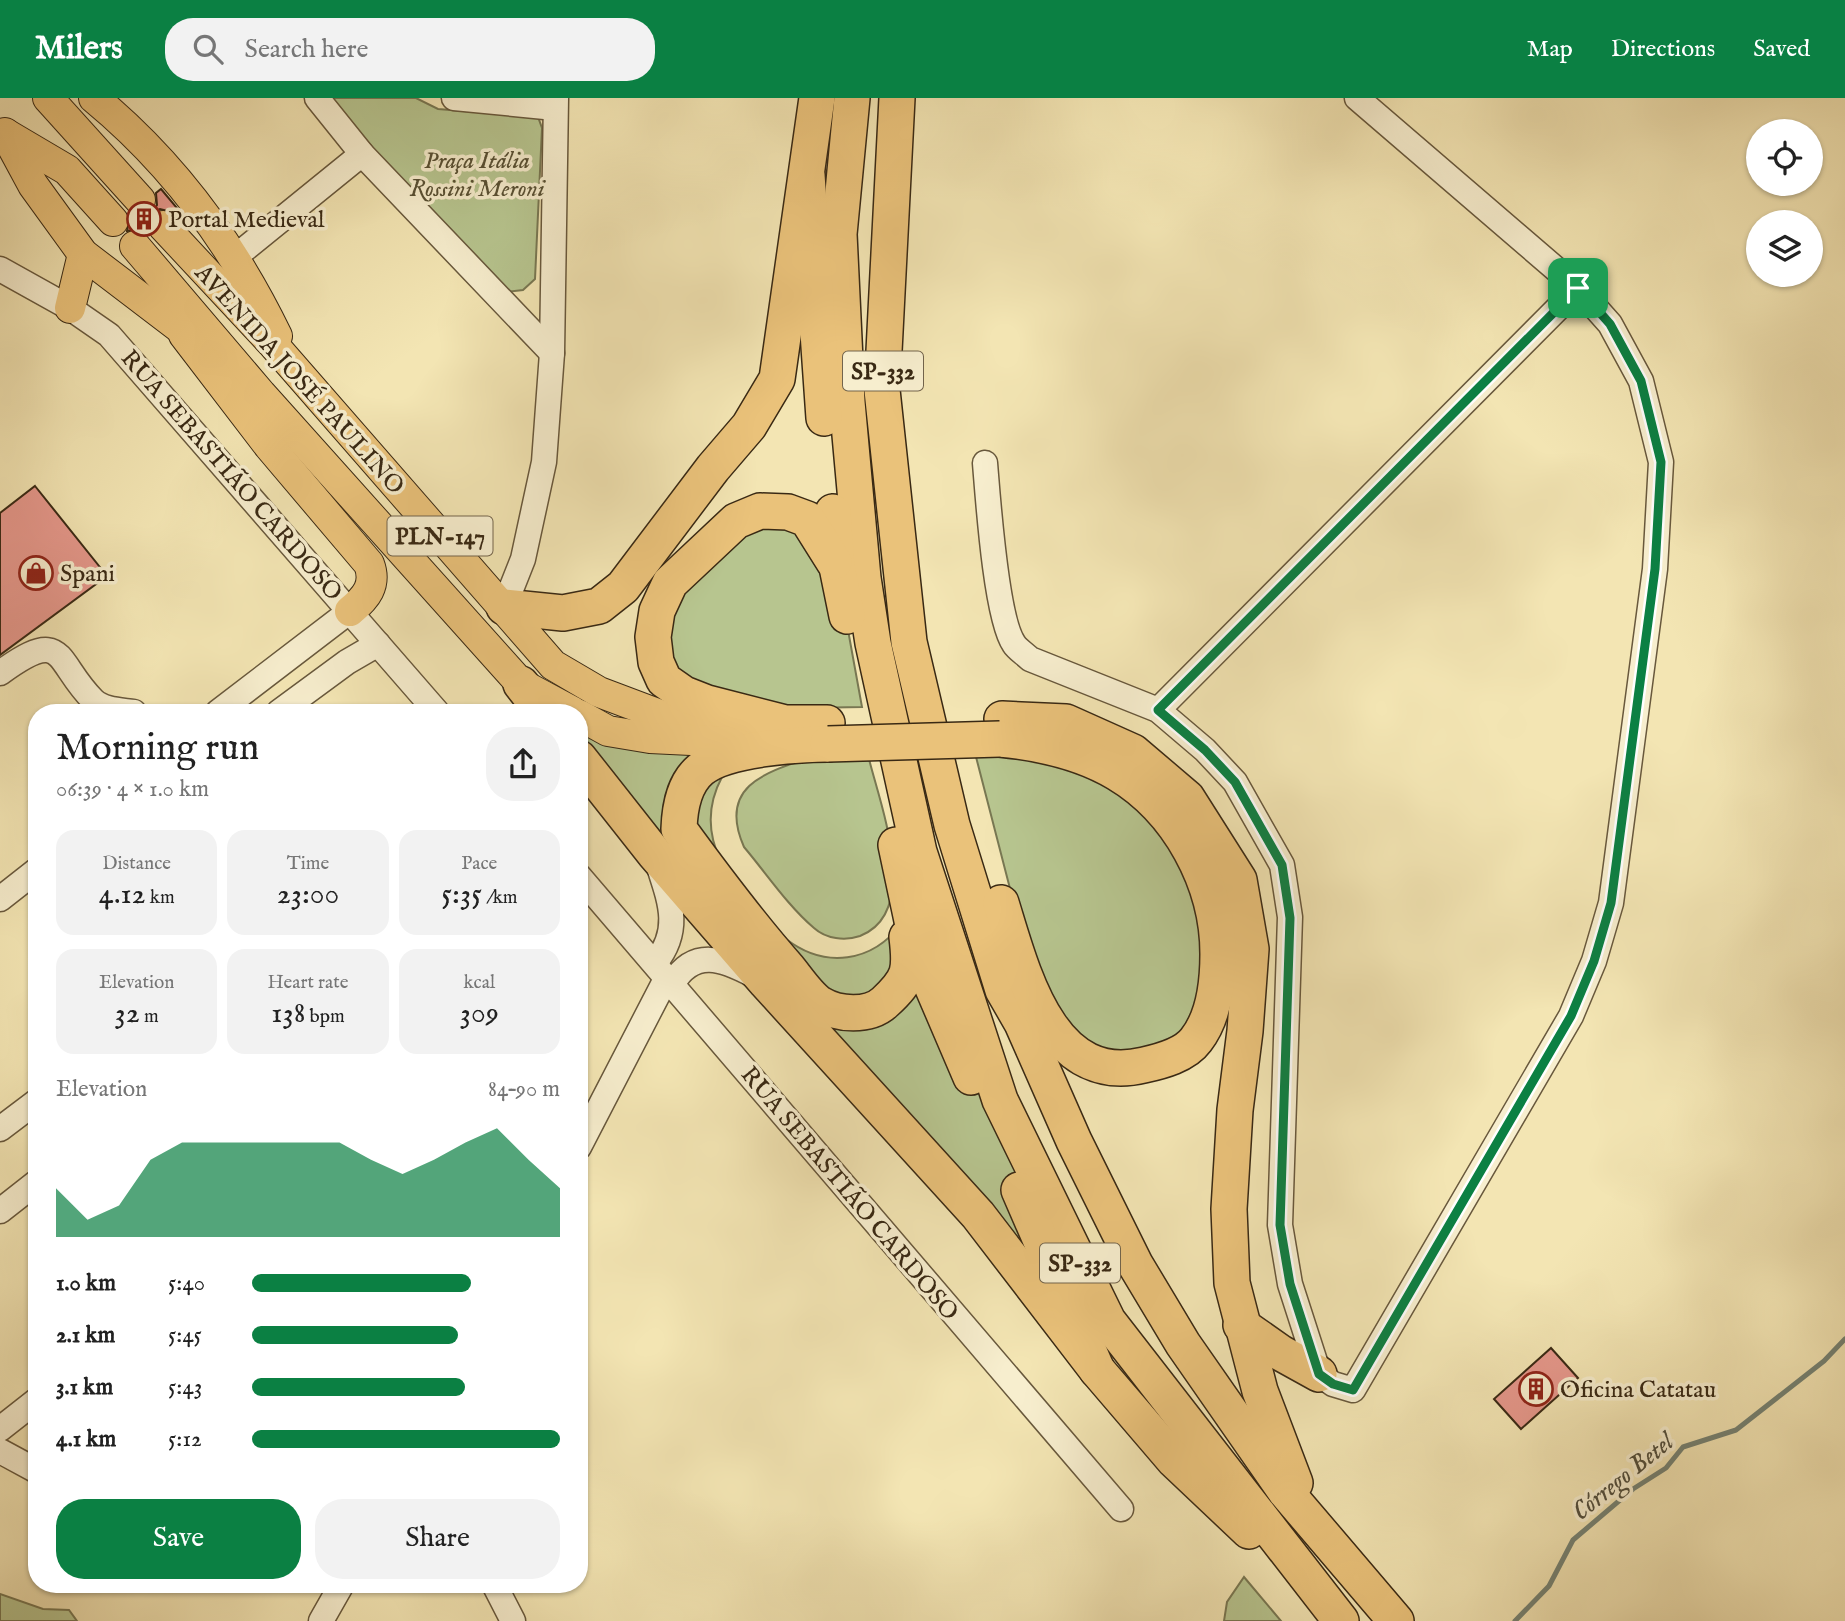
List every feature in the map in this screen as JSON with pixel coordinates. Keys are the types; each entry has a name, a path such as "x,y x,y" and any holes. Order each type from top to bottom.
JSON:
{"highway":[{"path":"504,607 563,613 599,606 623,587 713,468 749,426 776,379 817,98"},
{"name":"SP-332","path":"852,98 839,234 846,402 863,578 873,643 919,852 1000,1100 1108,1321 1337,1616"},
{"name":"SP-332","path":"897,98 882,390 909,642 952,825 1003,990 1022,1023 1074,1141 1135,1264 1183,1343 1308,1519 1396,1621"},
{"path":"921,98 905,276 903,349 908,433 937,658 971,805 1027,982 1046,1021 1073,1053 1093,1065 1118,1069 1172,1057 1195,1042 1208,1019 1218,980 1218,935 1206,880 1185,839 1153,802 1117,773 1080,757 997,729"},
{"path":"807,175 837,568 920,958 1097,1370"},
{"path":"811,733 707,703 684,694 664,680 656,662 653,637 657,611 670,583 736,521 760,511 788,512 807,519 837,568"},
{"path":"521,684 537,704"},
{"path":"902,874 900,887 911,967 901,987 880,1007 856,1013 837,1011 818,1003 746,920 679,830 682,797 701,767 730,754 811,733 997,729 1066,722 1133,752 1187,797 1238,880 1251,948 1245,1031 1234,1111 1229,1209 1232,1283 1260,1391 1308,1519"},
{"path":"588,769 654,853 766,982 978,1215 1097,1370 1174,1460 1337,1616"},
{"path":"1241,1325 1281,1353 1319,1374"}],"main road":[{"path":"48,98 140,200"},
{"path":"93,98 136,133 223,237 249,277 295,370"},
{"path":"2,132 67,170 113,221"},
{"path":"2,132 33,185 83,254 173,320 261,394"},
{"name":"AVENIDA JOSÉ PAULINO","path":"163,226 295,370 553,665 599,692 668,718 811,733"},
{"name":"AVENIDA JOSÉ PAULINO","path":"135,246 261,394 521,684 558,704"},
{"path":"70,308 83,254"},
{"path":"173,320 269,446 369,564 370,590 350,611"},
{"path":"588,720 608,731 650,738 811,733"}],"street":[{"path":"317,98 362,154 552,353"},
{"path":"454,98 555,103 552,353 544,462 523,559 504,607"},
{"path":"985,463 1002,598 1007,629 1014,645 1030,659 1158,710 1205,750 1235,782 1282,865 1290,918 1280,1225 1290,1284 1319,1374 1333,1384 1353,1390 1571,1016 1594,961 1611,903 1655,569 1661,462 1641,381 1610,324 1578,288 1357,98"},
{"path":"235,257 362,154"},
{"name":"RUA SEBASTIÃO CARDOSO","path":"0,269 70,308 109,335 431,704"},
{"path":"1158,710 1578,288"},
{"path":"228,704 350,611"},
{"path":"290,704 347,662 378,644"},
{"path":"0,673 26,654 51,651 64,657 92,704"},
{"path":"278,666 284,686 300,697"},
{"path":"588,1129 665,974 672,910 654,853"},
{"path":"0,899 28,877"},
{"name":"RUA SEBASTIÃO CARDOSO","path":"588,886 1121,1509"},
{"path":"665,974 699,959 714,958 727,961 766,982"},
{"path":"0,1129 28,1108"},
{"path":"0,1210 28,1189"},
{"path":"0,1429 28,1407"},
{"path":"0,1451 28,1466"},
{"path":"321,1621 337,1593"},
{"path":"499,1593 513,1621"}],"green space":[{"name":"Praça Itália Rossini Meroni","path":"324,98 416,98 438,109 538,117 542,128 535,279 523,290 506,292"},
{"path":"755,526 792,527 838,575 862,707 803,708 705,692 695,687 671,662 668,608"},
{"path":"588,726 680,747 722,777 711,809 711,830 721,862 786,939 801,949 832,958 862,954 877,947 902,923 1104,1340 588,752"},
{"path":"1019,751 1126,790 1196,882 1208,982 1179,1037 1127,1057 1065,1035 1015,908 975,753"},
{"path":"812,757 869,759 887,828 893,881 889,905 879,923 854,938 842,939 824,935 804,919 744,847 737,826 737,809 742,796 751,785 778,769"},
{"path":"1244,1577 1281,1621 1224,1621 1227,1602"},
{"path":"0,1594 43,1609 69,1610 77,1621 0,1621"}],"building":[{"path":"161,189 177,208 172,212 160,209 152,213 157,205 156,193"},
{"path":"130,214 143,217 151,214 146,222 146,233 140,229 127,231"},
{"path":"35,486 107,576 0,655 0,513"},
{"name":"Oficina Catatau","path":"1551,1348 1578,1378 1521,1429 1494,1399"}],"waterway":[{"name":"Córrego Betel","path":"1515,1621 1549,1586 1573,1540 1633,1489 1666,1468 1683,1447 1736,1430 1824,1361 1845,1339"}],"place":[{"name":"Portal Medieval","path":"144,219"},
{"name":"Spani","path":"36,573"},
{"name":"Oficina Catatau","path":"1536,1389"}],"route":[{"path":"1578,288 1610,324 1641,381 1661,462 1655,569 1624,786 1611,903 1594,961 1571,1016 1353,1390 1333,1384 1319,1374 1290,1284 1280,1225 1290,918 1282,865 1258,817 1235,782 1205,750 1158,710 1578,288"}]}
